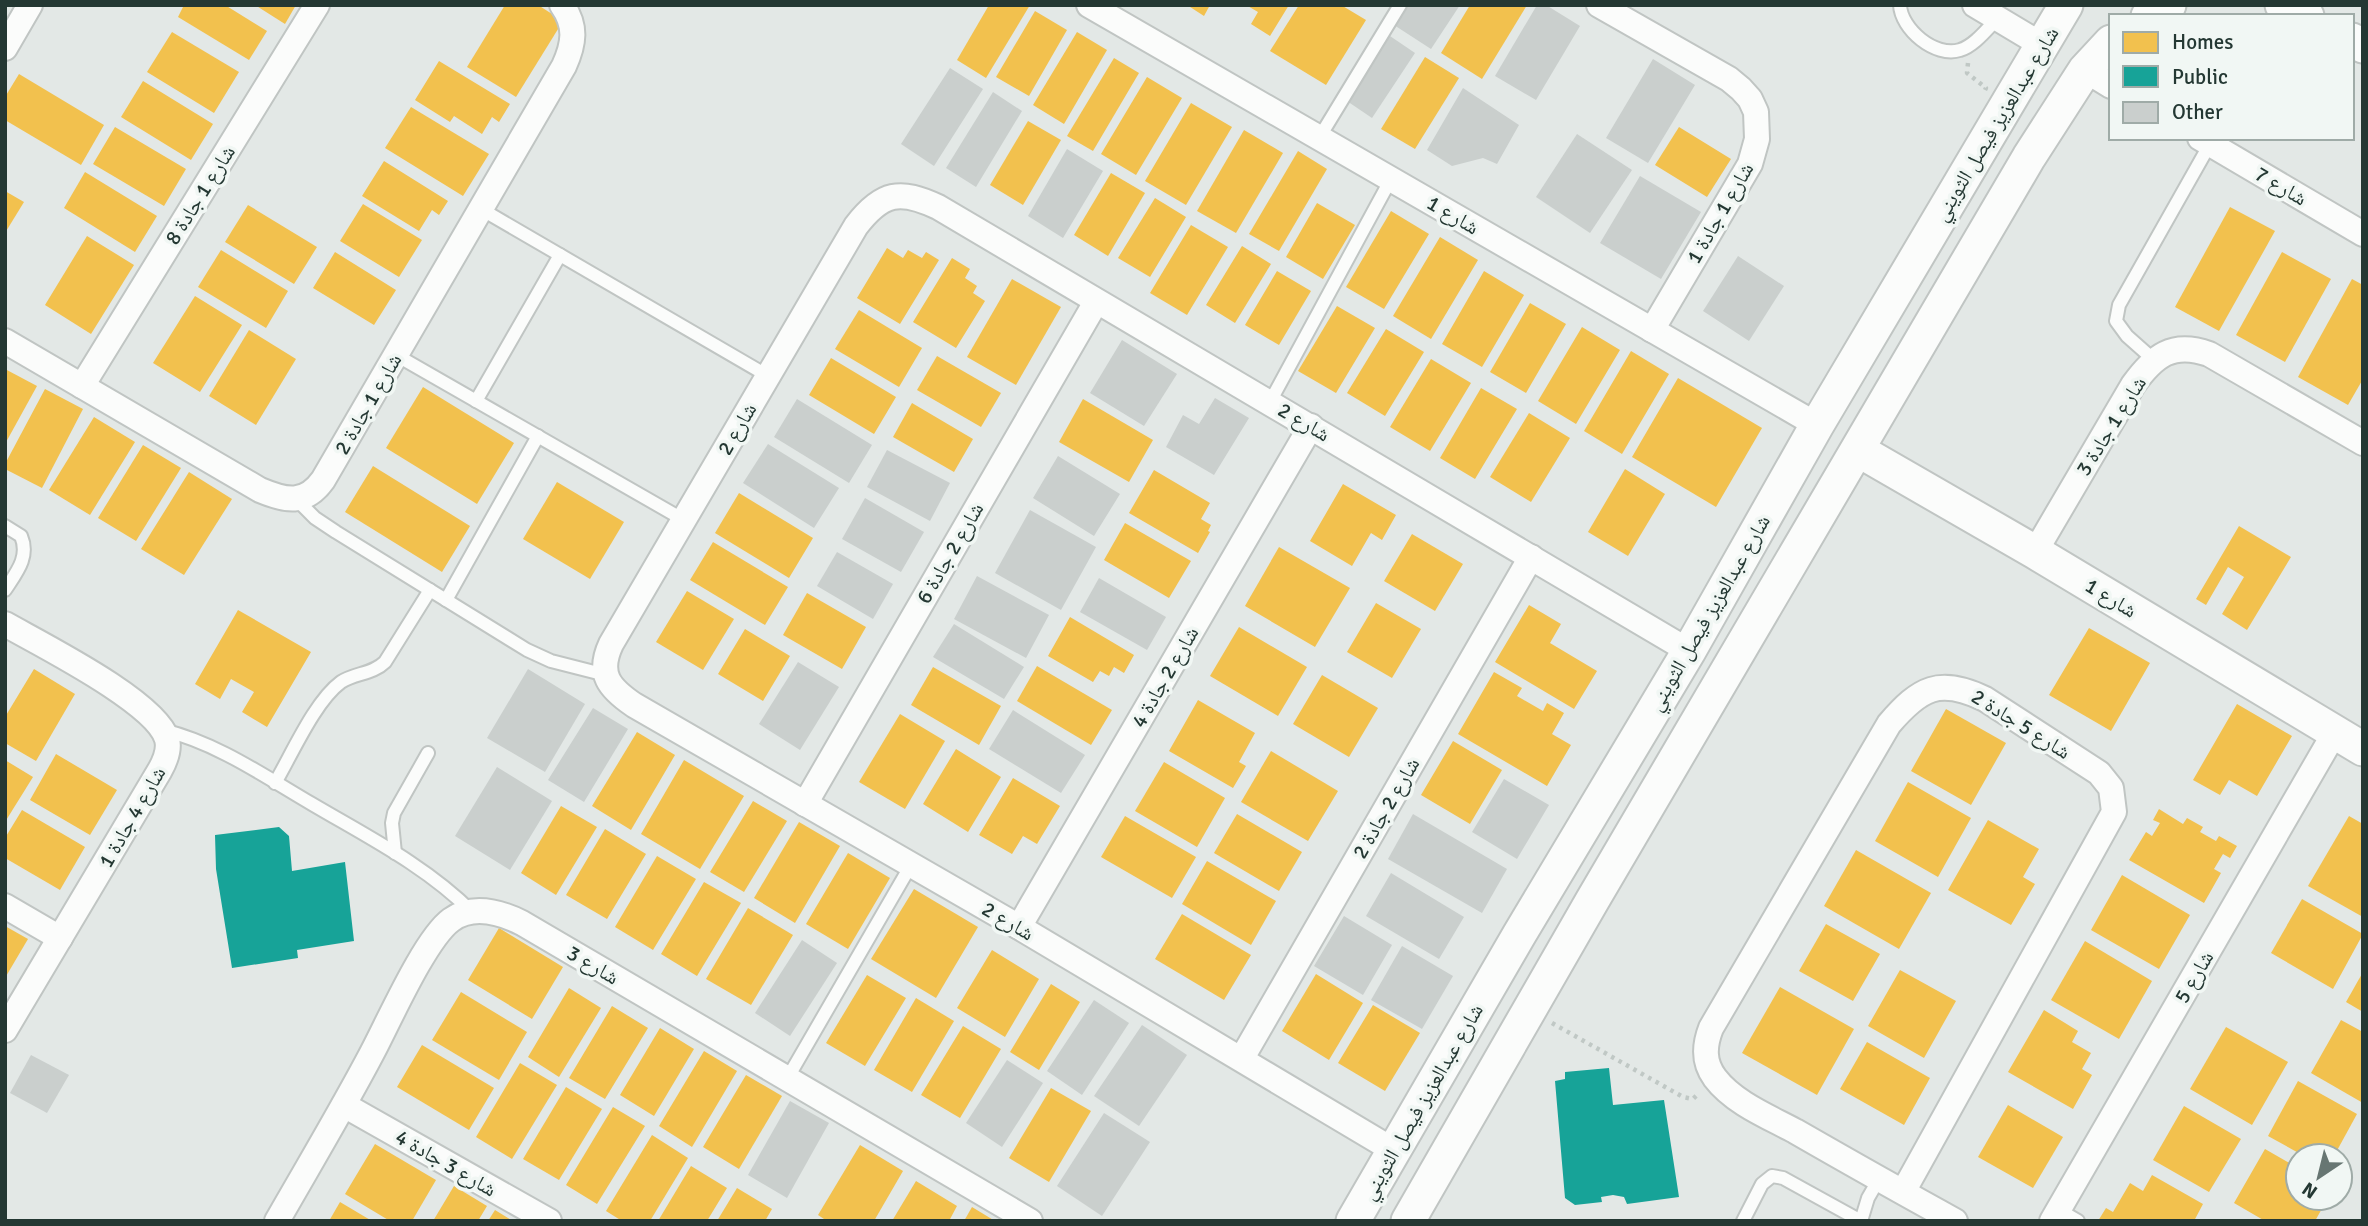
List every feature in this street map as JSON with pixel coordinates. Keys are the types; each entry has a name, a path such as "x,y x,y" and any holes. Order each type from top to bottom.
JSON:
{"street":[{"path":"5,48 30,5"},
{"name":"شارع 1 جادة 8","path":"82,386 317,5"},
{"name":"شارع 1 جادة 2","path":"296,499 312,493 324,480 569,57 572,22 562,5"},
{"name":"شارع 1","path":"1089,5 1817,425"},
{"name":"شارع 1 جادة 1","path":"1599,5 1729,79 1750,99 1756,112 1757,139 1750,164 1652,330"},
{"path":"1975,5 2042,45"},
{"name":"شارع عبدالعزيز فيصل الثويني","path":"1353,1221 1519,935 1689,651 1817,425 2066,5"},
{"path":"2282,5 2302,14"},
{"path":"1408,1221 1592,901 2029,158 2098,78 2109,48"},
{"path":"1993,128 2008,148 2029,158"},
{"name":"شارع 7","path":"2205,141 2363,234"},
{"name":"شارع 2","path":"1394,1150 1019,927 634,705 617,692 606,675 604,663 611,644 856,226 880,202 896,195 919,198 938,207 1689,651"},
{"name":"شارع 2 جادة 6","path":"805,804 1096,302"},
{"path":"5,341 260,490 286,499 296,499"},
{"name":"شارع 1 جادة 3","path":"2035,552 2133,385 2154,360 2168,351 2190,348 2209,354 2363,443"},
{"name":"شارع 2 جادة 4","path":"1019,927 1311,426"},
{"name":"شارع 1","path":"1858,450 2035,552 2349,740"},
{"name":"شارع 2 جادة 2","path":"1242,1058 1531,557"},
{"path":"5,624 134,700 151,714 163,730"},
{"name":"شارع 5 جادة 2","path":"1714,1078 1704,1052 1711,1028 1889,724 1915,698 1938,688 1965,689 1985,699 2099,773 2111,788 2114,812 1903,1192"},
{"name":"شارع 4 جادة 1","path":"5,1030 163,766 168,746 163,730"},
{"name":"شارع 5","path":"2063,1217 2349,740"},
{"path":"1553,878 1555,888 1562,898 1571,903 1592,901"},
{"path":"5,906 60,938"},
{"path":"277,1221 344,1105 432,942 454,918 473,912"},
{"name":"شارع 3","path":"473,912 492,912 522,923 1030,1221"},
{"path":"1519,935 1527,929 1538,928 1548,932 1556,939 1560,949 1559,959"},
{"path":"1714,1078 1742,1101 1955,1221"},
{"name":"شارع 3 جادة 4","path":"344,1105 549,1221"}],"lane":[{"path":"1319,138 1400,5"},
{"path":"1900,5 1906,25 1937,48 1953,52 1970,45 1997,19"},
{"path":"2154,360 2127,336 2116,321 2119,305 2205,141"},
{"path":"1270,402 1391,179"},
{"path":"481,209 768,376"},
{"path":"476,401 560,255"},
{"path":"396,355 684,520"},
{"path":"446,600 538,436"},
{"path":"296,499 336,532 527,650 551,662 606,675"},
{"path":"5,526 21,537 25,551 20,566 5,590"},
{"path":"275,783 329,692 349,678 380,668 386,662 430,590"},
{"path":"163,730 204,743 395,853 436,879 473,912"},
{"path":"395,853 392,824 394,813 428,753"},
{"path":"787,1079 911,865"},
{"path":"1749,1218 1762,1184 1772,1176 1783,1178 1861,1221 1868,1198 1879,1179"}],"path":[{"path":"1970,45 1966,73 1986,88 1974,109 1993,128"},
{"path":"1530,1010 1683,1097 1693,1099 1714,1078"}],"building: Homes":[{"path":"184,5 225,5 267,31 249,60 178,17"},
{"path":"255,5 296,5 285,24"},
{"path":"505,5 538,5 563,21 516,97 467,67"},
{"path":"989,5 1030,5 986,78 957,60"},
{"path":"1187,5 1210,5 1204,16"},
{"path":"1246,5 1289,5 1270,36 1251,24 1258,12"},
{"path":"1299,5 1341,5 1366,20 1326,85 1270,51"},
{"path":"1470,5 1527,5 1482,79 1441,53"},
{"path":"1035,11 1067,30 1029,96 996,77"},
{"path":"172,32 239,72 214,113 147,72"},
{"path":"1077,32 1107,50 1064,124 1033,105"},
{"path":"1425,57 1459,78 1415,149 1381,129"},
{"path":"1114,58 1139,73 1093,151 1067,136"},
{"path":"439,61 510,104 499,122 492,117 482,134 454,116 450,122 415,100"},
{"path":"19,74 104,125 81,165 5,120 5,97"},
{"path":"1147,77 1182,98 1136,175 1101,154"},
{"path":"143,81 213,124 191,160 121,117"},
{"path":"1191,103 1232,127 1186,205 1145,181"},
{"path":"411,107 489,154 463,196 385,148"},
{"path":"1028,121 1061,140 1023,205 990,185"},
{"path":"115,127 186,169 164,206 93,164"},
{"path":"1679,127 1731,159 1707,197 1655,165"},
{"path":"1244,130 1283,153 1236,233 1197,211"},
{"path":"1298,151 1327,169 1279,251 1249,234"},
{"path":"384,161 448,201 439,215 432,210 419,231 362,196"},
{"path":"85,172 157,216 135,252 64,208"},
{"path":"1111,173 1145,193 1108,256 1074,235"},
{"path":"5,191 24,202 5,233"},
{"path":"1155,198 1186,217 1150,277 1118,258"},
{"path":"1317,203 1355,225 1323,279 1286,257"},
{"path":"363,204 422,240 399,277 340,241"},
{"path":"248,205 317,247 294,284 225,242"},
{"path":"2230,207 2275,231 2219,331 2175,307"},
{"path":"1391,211 1429,234 1384,309 1346,287"},
{"path":"1191,225 1228,247 1187,315 1150,293"},
{"path":"87,236 134,265 91,334 45,305"},
{"path":"1440,237 1478,260 1431,339 1393,316"},
{"path":"1242,246 1271,264 1235,323 1206,305"},
{"path":"887,248 903,258 908,250 922,258 926,252 939,260 900,324 857,298"},
{"path":"221,250 288,291 266,328 198,287"},
{"path":"335,252 396,290 374,325 313,288"},
{"path":"2282,252 2331,279 2285,362 2236,335"},
{"path":"952,258 970,269 965,278 977,286 973,293 985,301 956,348 913,322"},
{"path":"1277,271 1311,291 1279,345 1245,325"},
{"path":"1484,271 1524,295 1482,367 1442,344"},
{"path":"1012,279 1061,307 1016,385 967,357"},
{"path":"2352,279 2363,285 2363,379 2348,405 2298,377"},
{"path":"195,296 242,325 200,392 153,363"},
{"path":"1530,303 1566,324 1526,393 1490,372"},
{"path":"1337,306 1375,328 1336,393 1298,371"},
{"path":"859,310 922,348 899,387 835,349"},
{"path":"1582,327 1620,350 1576,424 1538,401"},
{"path":"1386,329 1424,352 1385,416 1347,393"},
{"path":"249,330 296,359 256,425 209,396"},
{"path":"1631,351 1669,374 1622,454 1584,431"},
{"path":"937,356 1001,393 981,427 917,390"},
{"path":"831,358 896,397 874,434 809,395"},
{"path":"1431,359 1471,383 1430,451 1390,427"},
{"path":"5,369 37,386 5,444"},
{"path":"1678,378 1762,428 1716,507 1632,457"},
{"path":"423,387 514,443 477,504 386,448"},
{"path":"1481,388 1517,409 1475,479 1440,458"},
{"path":"45,389 83,409 42,488 5,469 5,464"},
{"path":"1083,399 1153,440 1129,482 1059,442"},
{"path":"912,403 973,439 954,472 893,437"},
{"path":"1529,413 1570,438 1531,502 1490,477"},
{"path":"94,417 135,442 90,515 49,490"},
{"path":"143,445 181,468 136,541 98,518"},
{"path":"373,466 470,526 442,572 345,512"},
{"path":"1625,469 1665,494 1628,556 1588,532"},
{"path":"1154,470 1210,503 1201,519 1211,525 1208,531 1210,532 1198,553 1129,513"},
{"path":"189,472 232,499 184,575 141,549"},
{"path":"557,482 624,522 590,579 523,539"},
{"path":"1343,484 1396,515 1382,540 1371,533 1352,566 1310,541"},
{"path":"739,493 813,538 789,578 715,533"},
{"path":"1125,523 1191,561 1169,598 1104,560"},
{"path":"2239,526 2291,557 2247,630 2222,614 2244,577 2228,567 2206,605 2196,599"},
{"path":"1412,534 1463,564 1435,611 1384,581"},
{"path":"713,542 788,587 765,625 690,580"},
{"path":"1279,547 1350,588 1315,647 1245,606"},
{"path":"687,591 734,619 703,670 656,642"},
{"path":"807,593 866,627 842,669 783,635"},
{"path":"1376,603 1421,629 1392,678 1347,652"},
{"path":"1529,605 1561,624 1550,643 1597,671 1574,709 1495,662"},
{"path":"238,610 311,652 267,727 242,712 254,692 231,679 220,699 195,684"},
{"path":"1070,617 1134,655 1124,673 1114,667 1109,676 1100,671 1093,682 1048,656"},
{"path":"1239,627 1307,667 1278,716 1210,676"},
{"path":"2089,628 2150,663 2111,731 2049,695"},
{"path":"745,629 790,656 763,701 718,674"},
{"path":"1037,666 1112,710 1091,745 1017,701"},
{"path":"933,667 1001,706 979,745 911,705"},
{"path":"34,669 75,694 36,761 5,743 5,717"},
{"path":"1494,672 1522,688 1517,696 1543,711 1547,703 1564,713 1552,734 1571,745 1547,786 1458,734"},
{"path":"1322,675 1378,708 1349,757 1293,724"},
{"path":"1198,700 1255,733 1239,762 1246,766 1233,788 1169,751"},
{"path":"2237,704 2292,736 2257,796 2229,780 2220,795 2193,780"},
{"path":"1946,709 2006,743 1971,805 1911,771"},
{"path":"900,714 945,741 905,809 859,782"},
{"path":"637,732 675,755 631,830 592,806"},
{"path":"1453,741 1502,770 1470,824 1421,795"},
{"path":"956,749 1001,777 968,832 923,804"},
{"path":"1271,751 1338,791 1308,841 1241,802"},
{"path":"56,754 117,790 90,835 30,800"},
{"path":"5,760 33,777 5,822"},
{"path":"684,760 744,796 700,869 641,834"},
{"path":"1164,762 1225,798 1197,847 1135,811"},
{"path":"1013,778 1060,806 1037,844 1023,836 1012,854 979,835"},
{"path":"1908,782 1971,818 1938,877 1875,841"},
{"path":"753,801 787,821 744,892 710,872"},
{"path":"561,806 597,827 556,895 521,873"},
{"path":"2159,809 2183,824 2187,818 2203,827 2200,832 2216,841 2219,836 2237,846 2230,858 2223,854 2214,869 2221,873 2204,903 2129,860 2146,832 2152,836 2160,823 2153,820"},
{"path":"22,810 85,847 60,890 5,858 5,838"},
{"path":"1237,814 1302,852 1279,891 1214,853"},
{"path":"1125,816 1196,857 1172,898 1101,857"},
{"path":"2349,816 2363,824 2363,917 2308,886"},
{"path":"1988,820 2039,849 2023,877 2035,884 2011,925 1948,890"},
{"path":"799,822 840,846 795,923 754,898"},
{"path":"605,829 646,854 607,919 566,895"},
{"path":"1856,850 1931,893 1899,949 1824,906"},
{"path":"848,853 890,878 848,949 806,924"},
{"path":"657,856 696,879 653,950 615,927"},
{"path":"1207,861 1276,901 1251,945 1182,904"},
{"path":"2122,875 2190,915 2159,969 2091,930"},
{"path":"704,882 741,903 697,976 661,954"},
{"path":"914,889 978,927 936,998 871,959"},
{"path":"2302,899 2363,934 2333,989 2271,953"},
{"path":"748,908 793,935 751,1005 706,979"},
{"path":"1182,914 1251,955 1224,1000 1155,959"},
{"path":"1826,924 1880,954 1853,1001 1799,971"},
{"path":"5,926 28,939 5,978"},
{"path":"499,928 563,967 532,1019 468,980"},
{"path":"2085,941 2152,981 2119,1039 2051,1000"},
{"path":"992,950 1039,979 1005,1037 957,1008"},
{"path":"1900,970 1956,1001 1924,1058 1868,1026"},
{"path":"2363,972 2363,1012 2346,1002"},
{"path":"1316,974 1363,1003 1329,1060 1282,1031"},
{"path":"867,975 906,998 865,1066 826,1043"},
{"path":"1051,984 1080,1002 1039,1070 1010,1052"},
{"path":"1780,987 1854,1029 1817,1095 1742,1053"},
{"path":"569,988 601,1008 559,1077 528,1057"},
{"path":"461,992 527,1032 499,1080 432,1040"},
{"path":"916,998 954,1021 912,1092 874,1070"},
{"path":"1373,1005 1420,1033 1385,1091 1338,1063"},
{"path":"612,1006 648,1028 605,1099 569,1078"},
{"path":"2044,1010 2078,1031 2072,1042 2091,1053 2082,1069 2092,1075 2073,1109 2008,1072"},
{"path":"2341,1020 2363,1032 2363,1103 2311,1073"},
{"path":"963,1026 1001,1049 960,1118 921,1095"},
{"path":"2226,1027 2288,1062 2252,1125 2190,1089"},
{"path":"660,1028 694,1049 654,1116 620,1095"},
{"path":"1867,1042 1930,1078 1904,1125 1840,1089"},
{"path":"422,1045 494,1088 469,1130 397,1087"},
{"path":"704,1051 737,1071 692,1147 659,1126"},
{"path":"520,1063 557,1085 512,1159 476,1137"},
{"path":"746,1075 782,1096 739,1169 703,1147"},
{"path":"2298,1081 2357,1114 2342,1142 2284,1142 2284,1145 2268,1136"},
{"path":"566,1087 602,1109 559,1180 523,1159"},
{"path":"1051,1088 1091,1111 1049,1182 1009,1158"},
{"path":"2008,1105 2063,1137 2033,1188 1978,1157"},
{"path":"2184,1106 2241,1139 2209,1192 2153,1160"},
{"path":"613,1107 645,1126 597,1204 566,1185"},
{"path":"652,1135 688,1158 650,1221 622,1221 606,1211"},
{"path":"375,1144 436,1180 412,1221 390,1221 345,1194"},
{"path":"860,1145 903,1171 874,1221 827,1221 818,1215"},
{"path":"2265,1149 2284,1160 2284,1212 2320,1212 2315,1221 2265,1221 2234,1203"},
{"path":"691,1166 727,1188 707,1221 658,1221"},
{"path":"2152,1175 2203,1204 2194,1221 2098,1221 2106,1208 2113,1212 2130,1183 2143,1191"},
{"path":"916,1181 957,1206 949,1221 892,1221"},
{"path":"454,1186 487,1206 478,1221 433,1221"},
{"path":"737,1188 772,1209 765,1221 717,1221"},
{"path":"340,1202 372,1221 329,1221"},
{"path":"972,1207 995,1221 964,1221"},
{"path":"495,1210 513,1221 488,1221"}],"building: Public":[{"path":"279,827 289,836 292,871 345,862 354,941 297,950 298,958 232,968 216,869 215,835"},
{"path":"1609,1068 1613,1105 1664,1100 1679,1197 1627,1204 1624,1197 1613,1195 1601,1197 1602,1202 1575,1205 1565,1198 1555,1081 1565,1079 1565,1072"}],"building: Other":[{"path":"1407,5 1460,5 1431,49 1394,25"},
{"path":"1537,5 1546,5 1580,26 1536,100 1495,76"},
{"path":"1387,34 1415,53 1372,118 1344,99"},
{"path":"1653,59 1695,85 1648,163 1606,138"},
{"path":"950,68 983,89 934,166 901,144"},
{"path":"1463,88 1519,125 1497,164 1483,158 1452,166 1427,150"},
{"path":"993,92 1022,111 976,187 946,168"},
{"path":"1577,134 1632,170 1590,233 1536,197"},
{"path":"1067,149 1103,171 1063,238 1028,216"},
{"path":"1640,176 1701,212 1661,279 1600,243"},
{"path":"1738,256 1784,286 1749,341 1703,311"},
{"path":"1122,340 1177,374 1144,426 1090,393"},
{"path":"1215,398 1249,418 1214,475 1166,447 1183,415 1199,424"},
{"path":"797,399 872,445 849,483 774,437"},
{"path":"768,444 839,488 814,528 743,483"},
{"path":"887,450 950,483 930,521 867,487"},
{"path":"1058,456 1120,494 1094,536 1033,498"},
{"path":"865,498 924,532 901,572 842,539"},
{"path":"1030,510 1096,547 1061,610 995,573"},
{"path":"837,552 893,584 873,619 817,586"},
{"path":"977,576 1049,615 1026,658 954,619"},
{"path":"1099,578 1166,617 1147,650 1080,612"},
{"path":"954,624 1024,667 1004,699 933,657"},
{"path":"798,662 839,687 800,750 759,724"},
{"path":"528,669 585,704 545,772 487,738"},
{"path":"593,708 628,729 584,802 548,780"},
{"path":"1013,710 1085,755 1061,793 989,749"},
{"path":"497,767 552,801 510,870 455,836"},
{"path":"1504,779 1549,805 1517,859 1472,832"},
{"path":"1413,814 1507,869 1482,913 1388,859"},
{"path":"1391,873 1464,917 1439,959 1366,916"},
{"path":"1344,916 1392,945 1363,995 1314,966"},
{"path":"802,940 837,963 790,1036 755,1013"},
{"path":"1402,946 1453,976 1422,1029 1371,1000"},
{"path":"1094,1000 1129,1023 1082,1095 1047,1071"},
{"path":"1142,1025 1187,1055 1139,1126 1094,1096"},
{"path":"31,1055 69,1075 47,1113 10,1093"},
{"path":"1007,1060 1043,1083 1002,1147 966,1123"},
{"path":"790,1101 829,1123 787,1198 748,1175"},
{"path":"1104,1113 1150,1142 1102,1216 1057,1186"}]}
